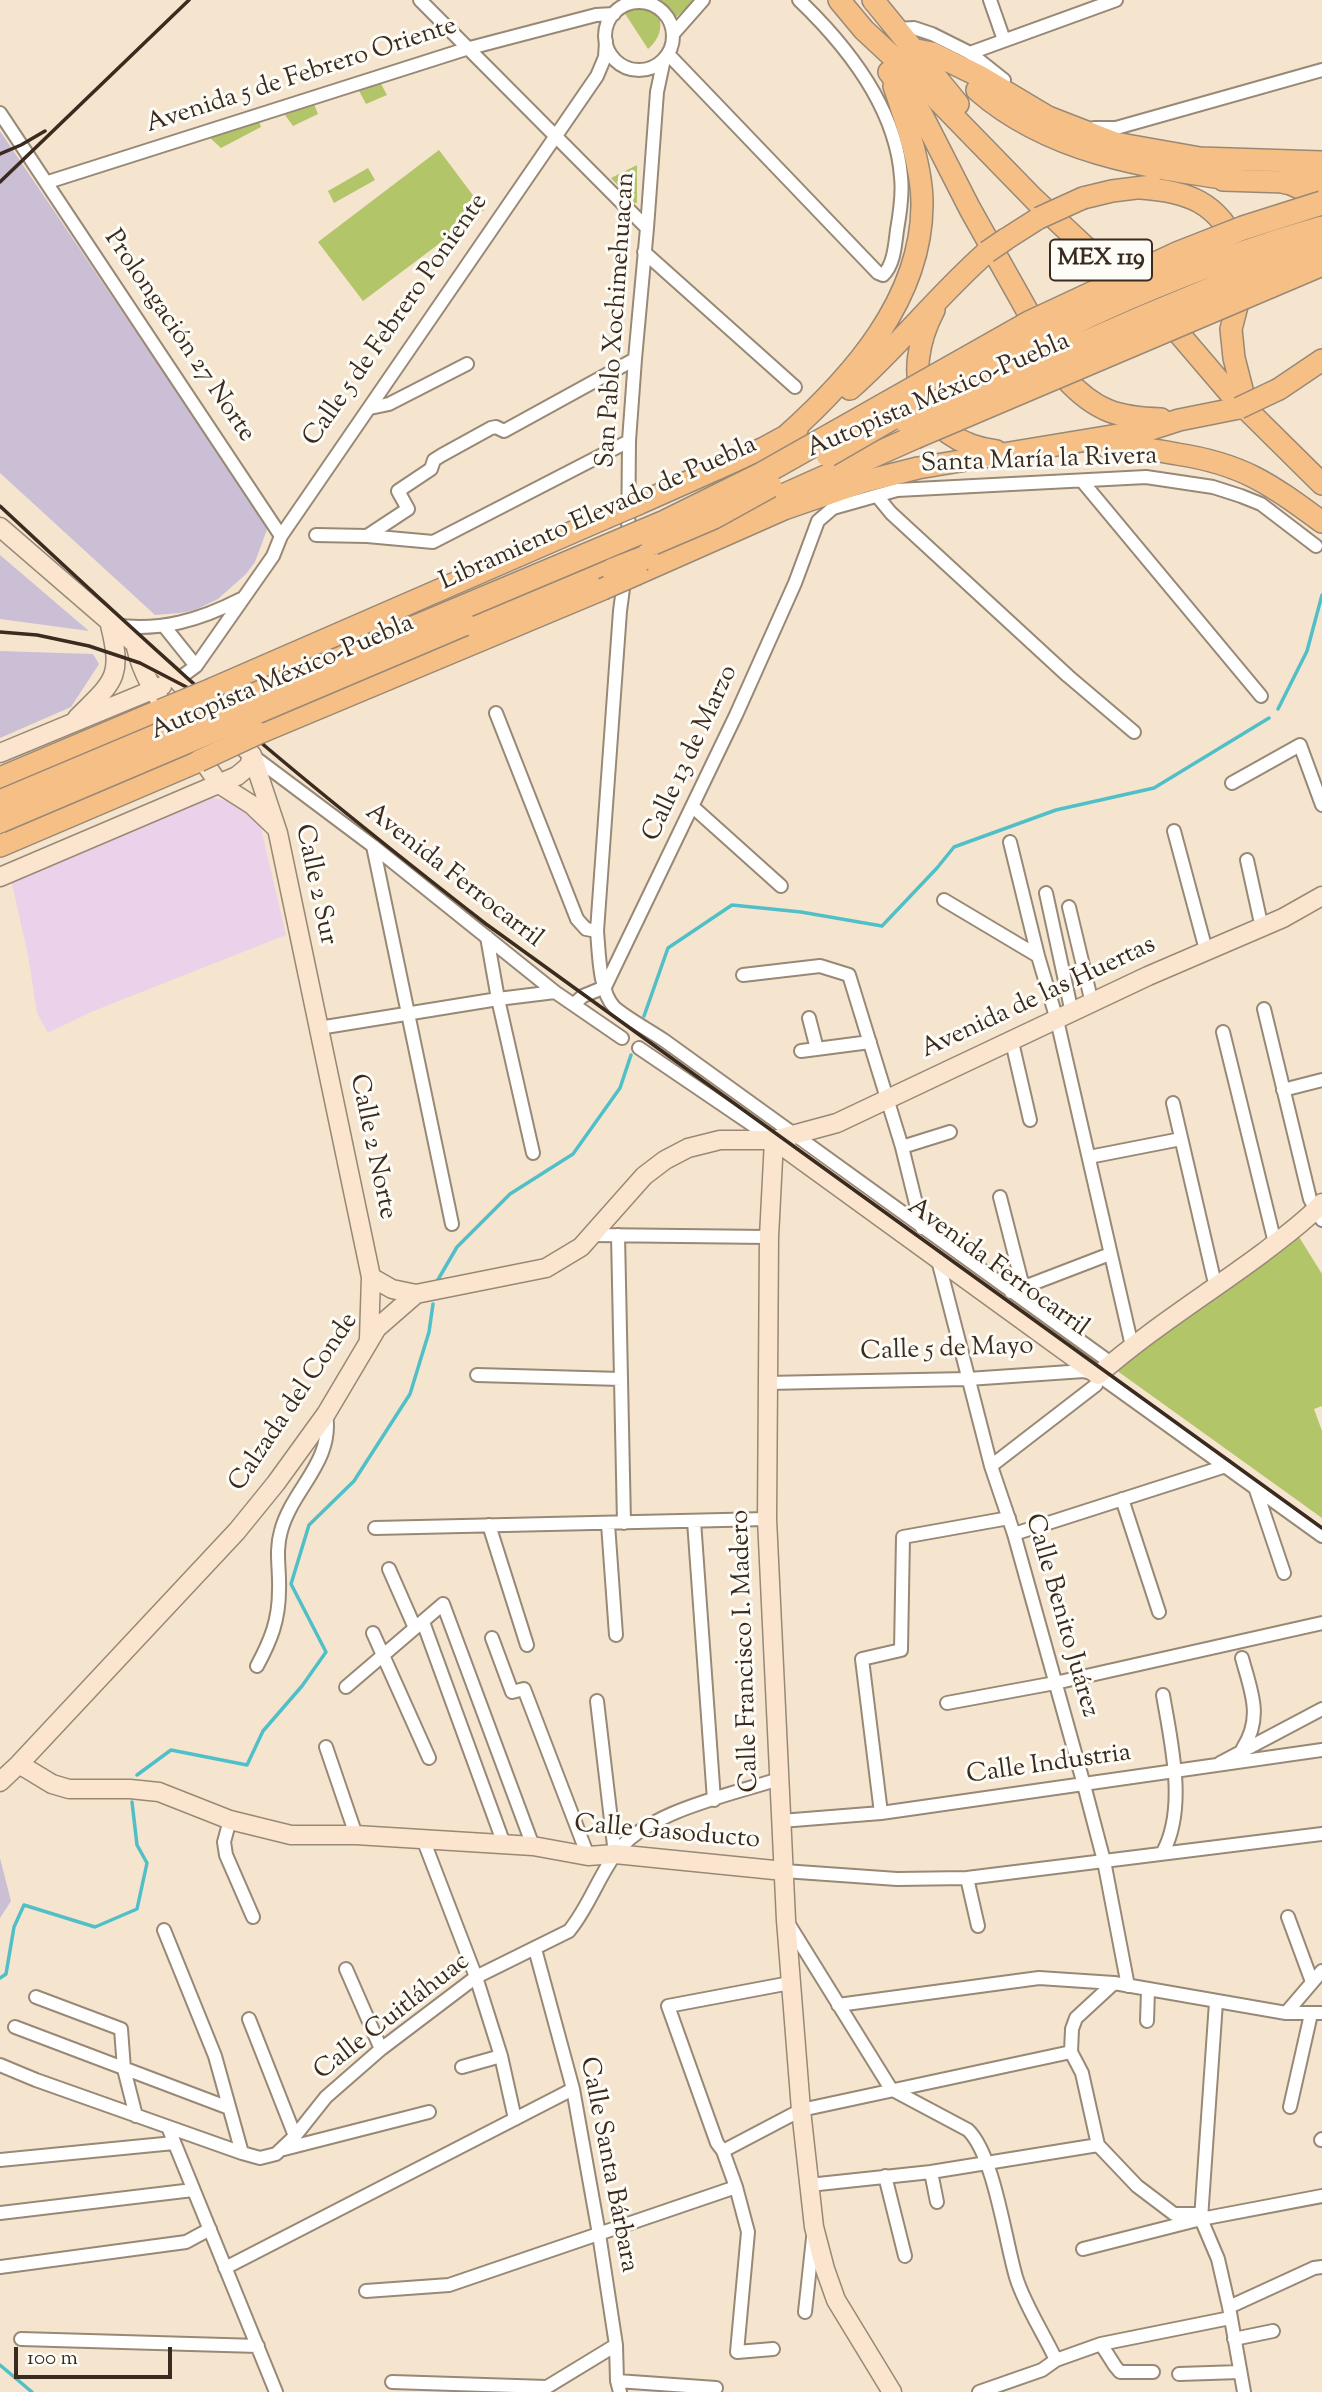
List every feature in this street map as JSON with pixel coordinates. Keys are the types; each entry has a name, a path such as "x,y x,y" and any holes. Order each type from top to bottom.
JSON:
{"highway":[{"path":"1286,182 1322,182"},
{"name":"Libramiento Elevado de Puebla","path":"0,802 665,522 774,468 1029,323 1179,253 1322,201"},
{"name":"Libramiento Elevado de Puebla","path":"0,821 715,517 1013,351 1103,309 1213,263 1322,228"},
{"name":"Autopista México-Puebla","path":"911,429 1132,322 1322,243"},
{"name":"Autopista México-Puebla","path":"0,795 161,707 218,694 626,545 1322,264"},
{"name":"Autopista México-Puebla","path":"0,831 194,755 608,580 626,545"}],"main road":[{"path":"786,436 824,401 870,347 891,313 912,265 923,204 914,152 889,72 874,40 839,0"},
{"path":"873,0 912,49 964,60 981,77 1048,117 1115,143 1200,158 1322,162"},
{"name":"MEX 119","path":"874,40 922,84 1034,199 1149,301 1228,391 1322,484"},
{"name":"MEX 119","path":"912,49 955,101 1101,244 1145,281 1181,317 1240,399 1322,467"},
{"path":"964,60 972,86 1022,122 1067,144 1125,162 1236,180"},
{"path":"889,72 922,115 970,209 1065,378 1085,398 1107,412 1131,417 1179,420"},
{"path":"1322,201 1286,182 1181,182 1112,191 1083,198 1039,218 987,252 946,290 863,378 819,415 786,436 638,504 626,545 1009,453 1148,430 1240,399 1279,389 1322,360"},
{"path":"1140,188 1178,193 1198,200 1217,216 1234,239 1241,259 1243,282 1231,329 1240,399"},
{"path":"946,290 930,317 918,356 917,379 927,407 946,433 961,442 1009,453"},
{"path":"1089,439 1114,448 1177,453 1222,463 1282,492 1322,522"},
{"path":"0,778 161,707"},
{"path":"0,846 194,755"}],"street":[{"path":"420,0 647,228"},
{"path":"609,0 616,12"},
{"path":"597,76 608,70 626,67 642,70 656,66 666,57 673,34 703,0"},
{"path":"666,57 878,273 883,275 888,271 893,256 901,197 901,178 893,135 867,82 826,28 799,0"},
{"path":"990,0 1004,40"},
{"path":"964,60 1004,40 1116,0"},
{"path":"626,67 612,57 606,41 606,28 616,12 629,4 647,1 663,13 673,34"},
{"name":"Avenida 5 de Febrero Oriente","path":"48,182 466,48 616,12"},
{"path":"897,29 914,28 932,34 964,60 1087,126 1100,130 1116,128 1322,70"},
{"name":"Calle 5 de Febrero Poniente","path":"0,753 72,724 161,707 177,680 196,666 272,556 281,536 597,76 605,57 606,41"},
{"name":"San Pablo Xochimehuacan","path":"605,987 597,931 626,545 629,441 657,92 666,57"},
{"path":"642,70 650,77 657,92"},
{"name":"Prolongación 27 Norte","path":"0,113 281,536"},
{"path":"644,252 795,387"},
{"path":"368,536 408,509 398,491 431,469 434,460 491,428 504,431 635,359"},
{"path":"370,408 389,404 467,365"},
{"path":"316,535 368,536 433,542 629,441"},
{"name":"Santa María la Rivera","path":"833,508 877,496 895,482 1082,481 1146,477 1213,487 1261,505 1316,546"},
{"path":"1082,481 1261,696"},
{"path":"877,496 911,531 1068,676 1134,732"},
{"name":"Calle 13 de Marzo","path":"605,987 693,807 790,595 818,521 833,508"},
{"path":"0,527 110,625 177,680 252,755 248,766 237,776 0,877"},
{"name":"Calle 5 de Febrero Poniente","path":"110,625 164,626 210,615 244,598"},
{"path":"72,724 105,690 114,676 117,655 110,625"},
{"path":"164,626 196,666"},
{"path":"136,647 140,663 161,707 219,784 251,805 278,833"},
{"path":"496,713 577,919 586,929 597,931"},
{"path":"1232,783 1300,745 1322,805"},
{"name":"Calle 2 Sur","path":"252,755 278,833 319,1028"},
{"name":"Avenida Ferrocarril","path":"252,755 373,846 555,992 622,1038"},
{"path":"693,807 781,886"},
{"path":"1174,831 1206,950"},
{"path":"1010,842 1038,956 1065,1016"},
{"path":"373,846 453,1224"},
{"path":"1247,860 1262,928"},
{"path":"1046,893 1089,1157 1132,1346"},
{"name":"Avenida de las Huertas","path":"774,1140 837,1123 1206,950 1262,928 1322,896"},
{"path":"944,900 1038,956"},
{"path":"1069,907 1092,1003"},
{"path":"487,937 498,999 533,1153"},
{"path":"743,975 820,966 849,975 902,1147 922,1228"},
{"path":"574,1004 583,996 605,987 614,1007 676,1048 922,1228 1017,1289 1105,1369"},
{"path":"319,1028 555,992"},
{"path":"991,1466 1096,1385 1105,1369 1132,1346 1320,1212 1310,1199 1264,1009"},
{"path":"809,1018 817,1049"},
{"name":"Calle 2 Norte","path":"319,1028 371,1277 369,1339"},
{"path":"1223,1032 1275,1243"},
{"path":"801,1051 870,1042"},
{"path":"1012,1042 1030,1120"},
{"name":"Avenida Ferrocarril","path":"639,1048 774,1140 939,1260 1105,1369 1256,1490 1322,1536"},
{"path":"1283,1090 1322,1080"},
{"path":"1173,1103 1216,1288"},
{"path":"902,1147 950,1132"},
{"path":"1089,1157 1181,1139"},
{"name":"Calzada del Conde","path":"0,1782 237,1531 326,1414 369,1339 383,1322 416,1294 546,1268 565,1258 593,1236 644,1176 665,1160 688,1148 720,1140 774,1140"},
{"name":"Calle Francisco I. Madero","path":"774,1140 769,1237 767,1520 786,1920 809,2185 814,2227 836,2300 892,2392"},
{"path":"1000,1197 1017,1289"},
{"path":"618,1235 624,1523"},
{"path":"593,1236 769,1237"},
{"path":"1017,1289 1110,1254"},
{"name":"Calle Benito Juárez","path":"939,1260 991,1466 1014,1534 1104,1861 1128,1986"},
{"path":"371,1277 399,1292 416,1294"},
{"name":"Calle 5 de Mayo","path":"767,1383 968,1379 1105,1369"},
{"path":"477,1375 621,1379"},
{"path":"257,1666 273,1636 278,1609 280,1532 290,1509 319,1463 326,1443 326,1414"},
{"path":"1014,1534 1226,1466"},
{"path":"1256,1490 1284,1573"},
{"path":"1122,1499 1159,1612"},
{"path":"881,1813 862,1659 901,1650 903,1537 1009,1518"},
{"path":"375,1528 767,1520"},
{"path":"694,1521 714,1800"},
{"path":"608,1524 616,1635"},
{"path":"489,1525 527,1645"},
{"path":"389,1569 419,1625 503,1844"},
{"path":"346,1687 443,1604 533,1846"},
{"path":"947,1703 1055,1683 1322,1623"},
{"path":"373,1633 429,1758"},
{"path":"492,1638 512,1692 524,1689 588,1856"},
{"path":"1241,1750 1251,1735 1254,1721 1254,1702 1242,1658"},
{"path":"1163,1695 1177,1770 1171,1837 1163,1852"},
{"path":"597,1701 615,1854"},
{"path":"1215,1766 1322,1709"},
{"path":"326,1746 356,1835"},
{"name":"Calle Industria","path":"781,1821 881,1813 1322,1750"},
{"name":"Calle Gasoducto","path":"19,1764 52,1784 69,1789 159,1792 260,1829 291,1835 356,1835 533,1846 588,1856 615,1854 897,1879 967,1878 1322,1834"},
{"path":"615,1854 654,1822 779,1779"},
{"path":"230,1819 224,1842 226,1854 253,1917"},
{"path":"423,1839 476,1978 501,2056 515,2119"},
{"name":"Calle Cuitláhuac","path":"283,2149 326,2097 381,2049 476,1978 569,1931 578,1921 615,1854"},
{"path":"967,1878 978,1926"},
{"path":"1288,1917 1312,1982"},
{"path":"786,1920 891,2089 968,2130 975,2138 987,2162 1017,2281 1056,2360"},
{"path":"164,1930 215,2056 242,2153"},
{"name":"Calle Santa Bárbara","path":"536,1949 573,2089 616,2345 618,2387"},
{"path":"346,1969 381,2049"},
{"path":"1286,2013 1322,1970"},
{"path":"838,2005 1039,1978 1114,1983 1286,2013 1316,2013 1290,2107"},
{"path":"773,2349 737,2352 748,2232 736,2187 723,2151 717,2143 668,2006 790,1983"},
{"path":"1114,1983 1076,2018 1072,2029 1071,2052 1082,2073 1098,2145 1137,2186 1174,2214 1201,2216"},
{"path":"1147,2021 1148,1990"},
{"path":"36,1997 121,2029 124,2069 136,2116"},
{"path":"1216,2002 1201,2216 1218,2259 1244,2392"},
{"path":"249,2018 295,2136"},
{"path":"15,2027 229,2108"},
{"path":"723,2151 802,2109 1071,2052"},
{"path":"462,2067 501,2056"},
{"path":"0,2065 136,2116 260,2158 269,2158 283,2149 429,2112"},
{"path":"225,2268 573,2089"},
{"path":"168,2127 276,2392"},
{"path":"0,2160 174,2143"},
{"path":"809,2185 931,2172 1098,2145"},
{"path":"931,2172 937,2202"},
{"path":"885,2176 905,2256"},
{"path":"366,2291 449,2285 736,2187"},
{"path":"0,2213 193,2190"},
{"path":"1083,2249 1201,2216 1322,2196"},
{"path":"805,2312 814,2227"},
{"path":"0,2267 186,2242 210,2229"},
{"path":"986,2391 1041,2370 1056,2360 1101,2344 1230,2313 1314,2268 1322,2267"},
{"path":"1234,2339 1273,2331"},
{"path":"21,2339 258,2346"},
{"path":"1101,2344 1120,2372 1153,2372"},
{"path":"392,2382 476,2389 547,2387 616,2345"},
{"path":"1179,2374 1240,2372"},
{"path":"618,2387 716,2388"}],"shaded area":[{"path":"0,131 268,527 255,562 246,574 218,599 195,610 155,615 0,473"},
{"path":"0,555 89,631 0,619"},
{"path":"0,651 93,654 99,664 71,707 0,738"},
{"path":"204,796 233,802 261,828 286,935 91,1012 48,1033 37,1013 28,955 11,880"},
{"path":"0,1858 11,1901 0,1918"}],"green space":[{"path":"660,0 697,0 671,21"},
{"path":"639,4 656,9 660,20 658,35 648,49 622,9"},
{"path":"380,82 387,95 366,104 358,89"},
{"path":"314,104 318,114 293,126 285,115"},
{"path":"259,121 261,127 221,148 210,138"},
{"path":"439,150 484,210 363,301 318,242"},
{"path":"637,165 637,203 634,203 611,178"},
{"path":"368,168 375,180 334,203 328,191"},
{"path":"1296,1232 1322,1274 1322,1406 1314,1409 1322,1431 1322,1518 1116,1370"}],"waterway":[{"path":"1278,709 1307,651 1322,595"},
{"path":"644,1016 668,948 732,905 801,912 882,926 954,847 1056,810 1154,788 1269,718"},
{"path":"436,1283 457,1247 510,1194 573,1154 620,1088 631,1055"},
{"path":"137,1775 171,1750 247,1765 263,1731 302,1686 326,1652 291,1584 309,1525 354,1481 410,1394 429,1332 433,1304"},
{"path":"0,1978 6,1974 14,1927 24,1905 95,1927 137,1909 147,1863 137,1845 132,1802"},
{"path":"0,2365 32,2392"}],"railway":[{"path":"0,182 189,0"},
{"path":"0,154 45,131"},
{"path":"0,506 231,717 357,822 486,924 1322,1528"},
{"path":"0,632 37,635 89,646 140,663 198,693"}]}
